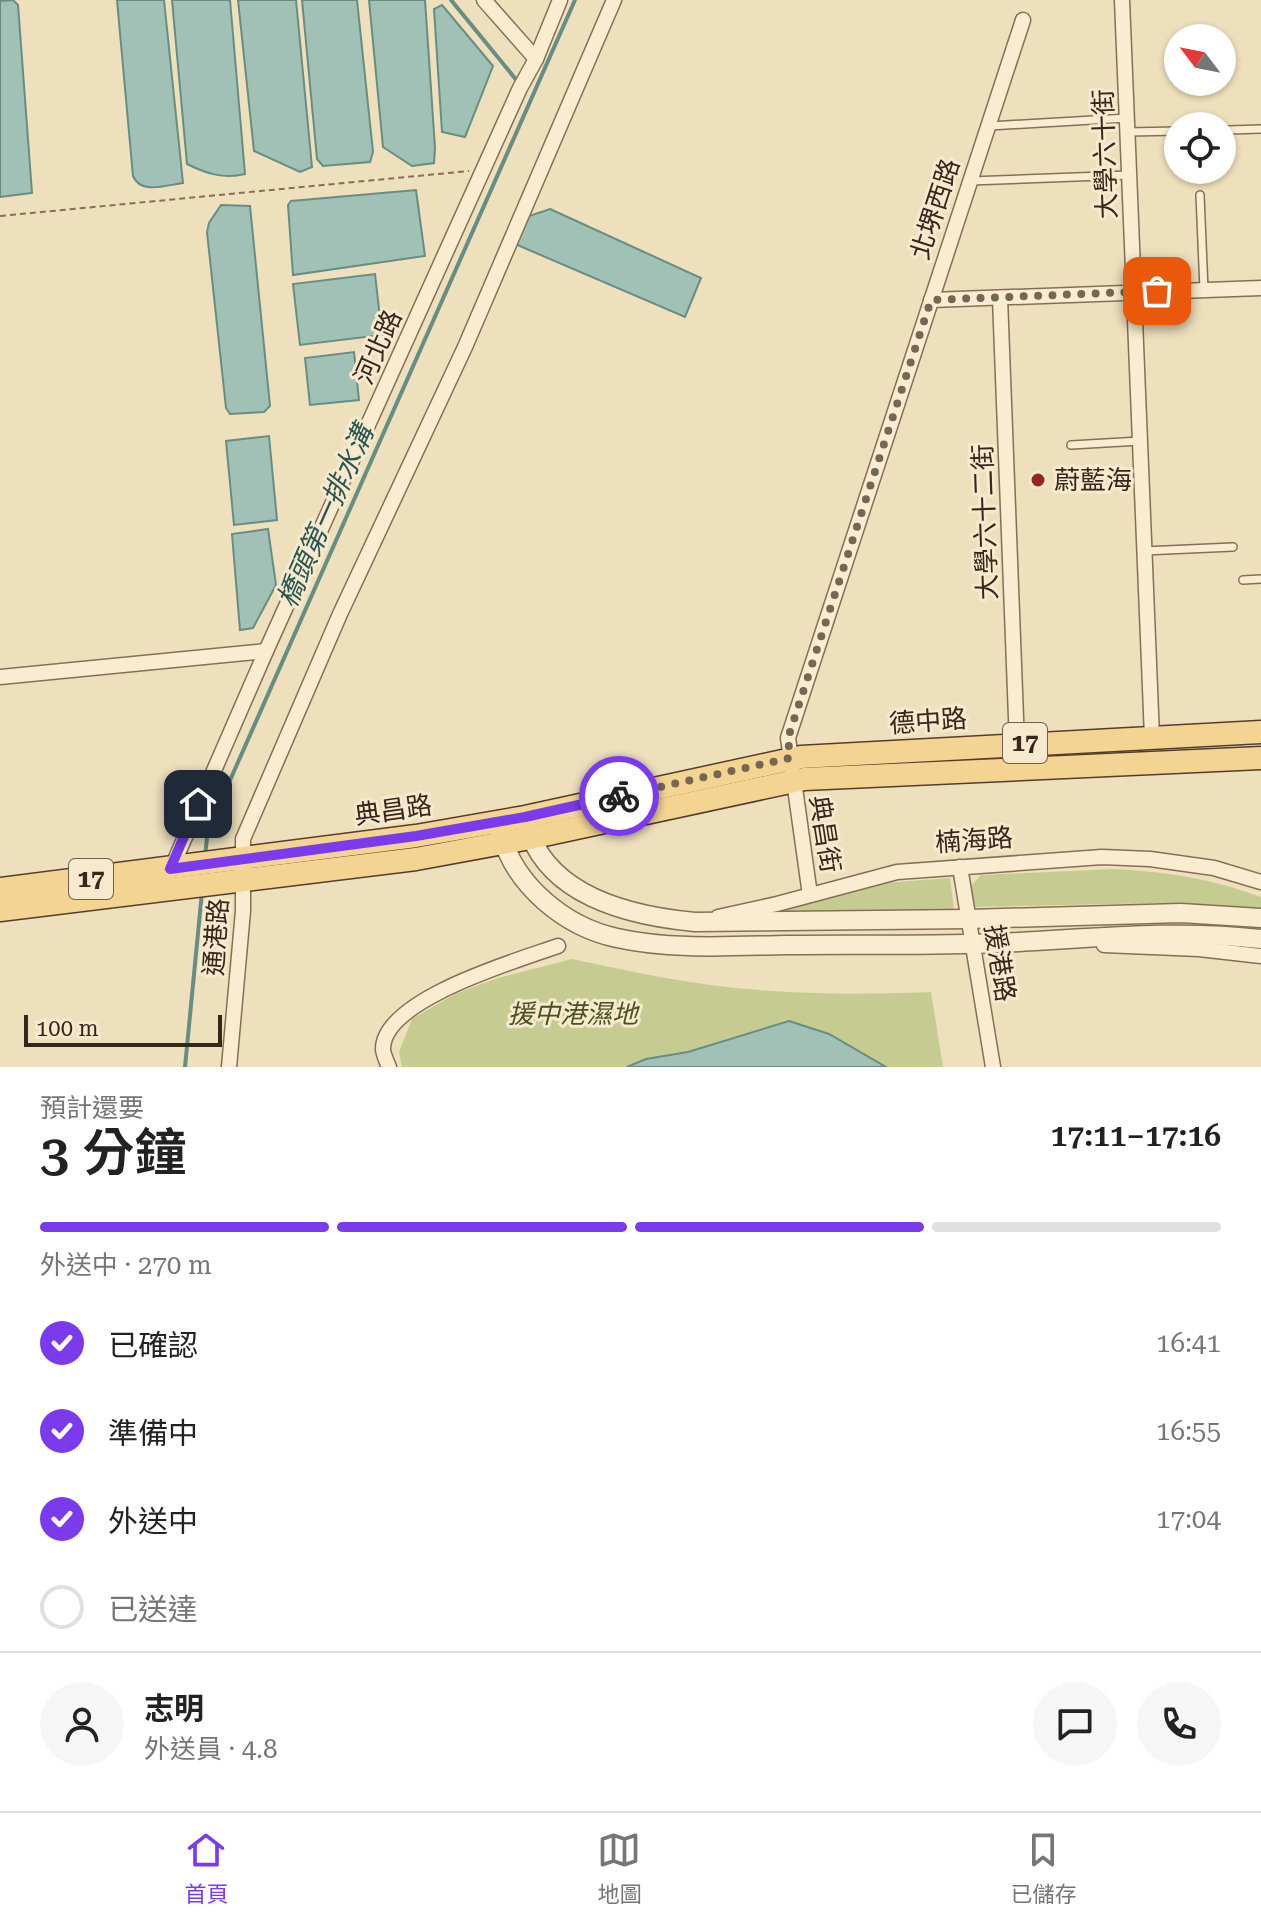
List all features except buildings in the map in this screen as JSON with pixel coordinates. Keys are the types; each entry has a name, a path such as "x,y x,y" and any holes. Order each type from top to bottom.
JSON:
{"main road":[{"name":"德中路","path":"790,758 1261,732"},
{"name":"典昌路","path":"528,828 790,758"},
{"name":"德中路","path":"793,781 1261,758"},
{"name":"典昌路","path":"0,910 416,836 501,832 793,781"},
{"name":"典昌路","path":"0,889 175,878"}],"street":[{"path":"484,0 534,63"},
{"name":"河北路","path":"175,878 266,651 560,0"},
{"name":"通港路","path":"229,1067 243,911 239,869 243,839 316,670 465,347 614,0"},
{"name":"大學六十街","path":"1122,0 1152,737"},
{"name":"北堺西路","path":"793,781 788,738 1023,20"},
{"path":"931,300 1261,288"},
{"name":"大學六十二街","path":"1000,298 1017,744"},
{"path":"0,677 266,651"},
{"name":"典昌街","path":"793,781 810,895"},
{"name":"楠海路","path":"528,828 552,869 596,900 633,914 695,922 1181,913 1261,918"},
{"path":"501,832 512,862 547,903 579,924 616,938 653,944 1149,946 1261,956"},
{"name":"楠海路","path":"695,922 897,872 960,867 1102,857 1150,859 1214,868 1261,882"},
{"name":"援港路","path":"960,867 993,1067"},
{"path":"1000,943 1153,935 1261,939"},
{"path":"389,1067 383,1048 392,1026 416,1007 449,985 558,946"}],"lane":[{"path":"988,126 1127,125 1164,129"},
{"path":"1236,130 1261,129"},
{"path":"970,181 1129,175"},
{"path":"1200,195 1204,290"},
{"path":"1071,445 1140,441"},
{"path":"1144,551 1233,547"},
{"path":"1243,580 1261,579"}],"path":[{"path":"0,216 483,170"}],"green space":[{"path":"1113,869 1170,874 1223,885 1261,897 1261,908 1163,903 973,907 972,885 981,875"},
{"path":"950,878 954,910 770,915 767,912 871,884"},
{"name":"援中港濕地","path":"572,959 665,978 735,988 866,994 931,992 943,1067 402,1067 399,1052 412,1019 455,994 495,979"}],"water":[{"path":"13,0 18,5 32,193 0,197 0,1"},
{"path":"117,0 164,0 183,183 148,187 137,182 133,176"},
{"path":"172,0 230,0 245,174 216,175 187,164"},
{"path":"238,0 296,0 312,167 300,172 254,151"},
{"path":"302,0 357,0 373,152 370,162 323,166 317,159"},
{"path":"369,0 425,0 434,163 412,166 383,147"},
{"path":"442,5 493,66 465,137 442,132 434,9"},
{"path":"416,190 425,256 293,275 288,205 291,201"},
{"path":"221,205 250,206 270,406 264,412 230,414 226,408 207,232"},
{"path":"550,209 701,278 685,317 515,244 526,217"},
{"path":"375,274 382,335 300,345 293,284"},
{"path":"354,352 359,400 310,405 305,358"},
{"path":"269,436 277,520 234,525 226,441"},
{"path":"268,529 276,585 253,628 240,630 232,534"},
{"path":"789,1021 829,1034 886,1067 627,1067 646,1059 688,1052"}],"waterway":[{"path":"451,0 518,82"},
{"name":"橋頭第一排水溝","path":"205,856 208,830 575,0"},
{"name":"橋頭第一排水溝","path":"185,1067 202,892"}],"way so far":[{"path":"619,796 790,758 788,738 931,300 1157,291"}],"place":[{"name":"蔚藍海","path":"1038,480"}],"route":[{"path":"198,804 170,869 416,836 525,817 619,796"}]}
